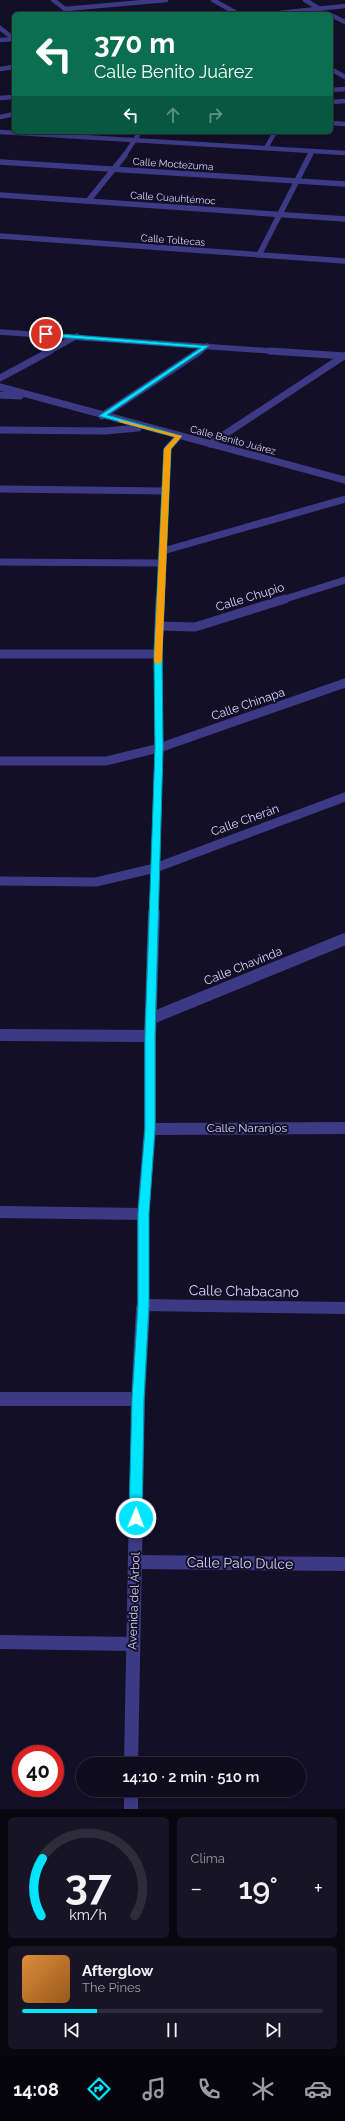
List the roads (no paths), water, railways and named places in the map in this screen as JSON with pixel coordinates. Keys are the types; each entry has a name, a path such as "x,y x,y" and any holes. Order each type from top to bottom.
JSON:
{"street":[{"path":"54,0 69,12"},
{"path":"65,9 166,0"},
{"path":"213,0 234,12"},
{"path":"305,0 326,12"},
{"path":"290,12 345,6"},
{"path":"333,16 345,22"},
{"path":"0,28 12,37"},
{"path":"0,40 12,39"},
{"path":"0,69 12,67"},
{"path":"333,70 345,77"},
{"path":"333,90 345,89"},
{"path":"0,98 12,97"},
{"path":"333,102 345,101"},
{"path":"0,117 12,114"},
{"path":"333,123 345,124"},
{"path":"0,132 12,133"},
{"path":"30,134 345,154"},
{"path":"88,201 115,169 139,134"},
{"path":"266,148 273,134"},
{"path":"259,255 312,152"},
{"name":"Calle Moctezuma","path":"0,162 345,184"},
{"name":"Calle Cuauhtémoc","path":"0,195 345,219"},
{"name":"Calle Toltecas","path":"0,236 345,261"},
{"path":"0,332 77,336 344,356"},
{"path":"0,378 77,336"},
{"path":"102,416 207,346"},
{"path":"210,444 344,356"},
{"name":"Calle Benito Juárez","path":"0,386 102,416 345,480"},
{"path":"0,395 39,398"},
{"path":"0,430 105,431 147,428"},
{"name":"Avenida del Árbol","path":"131,1757 132,1644 138,1399 143,1305 143,1214 150,1129 150,1036 152,1018 159,748 158,654 161,563 163,551 164,491 167,449 179,436"},
{"path":"0,489 164,491"},
{"path":"163,551 345,500"},
{"path":"0,562 161,563"},
{"name":"Calle Chupio","path":"160,626 195,627 345,580"},
{"path":"0,654 158,654"},
{"name":"Calle Chinapa","path":"0,761 106,760 159,748 345,683"},
{"name":"Calle Cherán","path":"0,881 96,882 155,868 345,797"},
{"name":"Calle Chavinda","path":"152,1018 345,939"},
{"path":"0,1035 150,1036"},
{"name":"Calle Naranjos","path":"150,1129 345,1128"},
{"path":"0,1212 143,1214"},
{"name":"Calle Chabacano","path":"143,1305 345,1308"},
{"path":"0,1399 138,1399"},
{"name":"Calle Palo Dulce","path":"135,1562 345,1564"},
{"path":"0,1642 132,1644"},
{"path":"131,1797 131,1809"}]}
